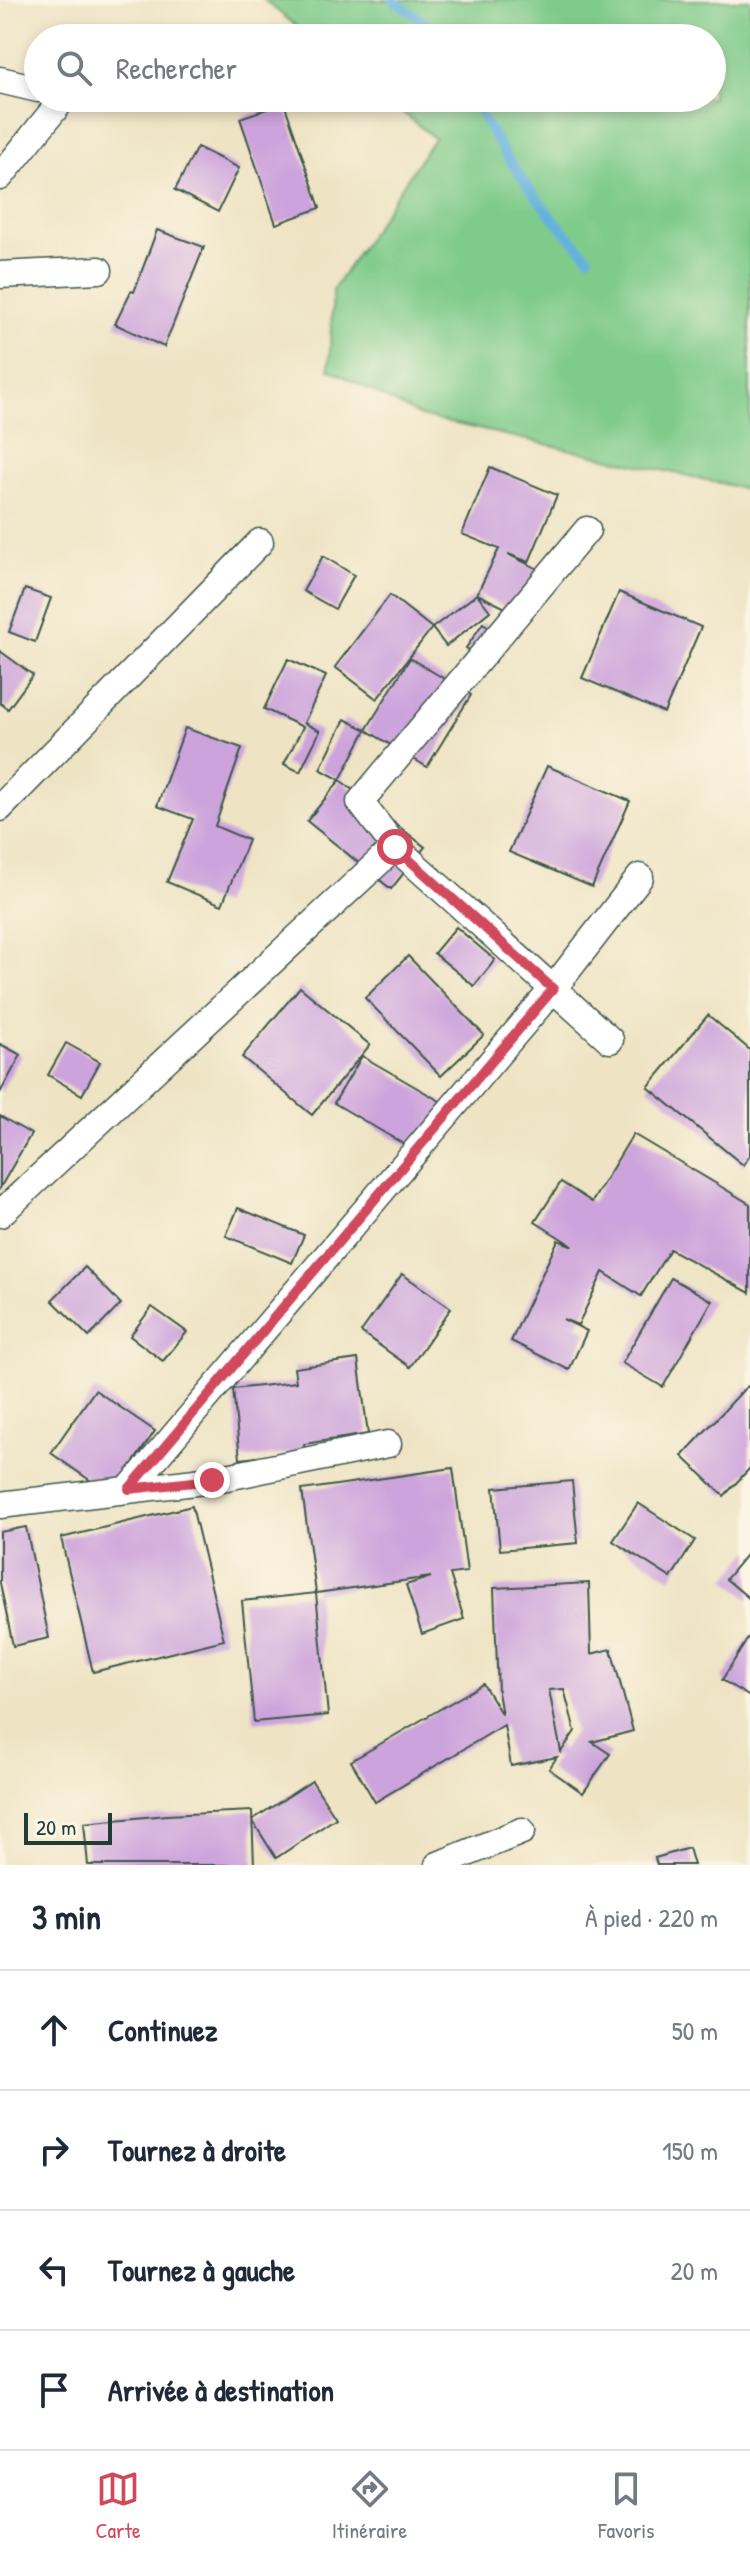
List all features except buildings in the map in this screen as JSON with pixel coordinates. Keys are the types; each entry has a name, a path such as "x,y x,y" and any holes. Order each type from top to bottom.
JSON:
{"street":[{"path":"0,80 24,86"},
{"path":"0,177 52,112"},
{"path":"0,275 99,270"},
{"path":"587,530 360,802 395,847 610,1040"},
{"path":"0,808 260,542"},
{"path":"0,1214 395,847"},
{"path":"129,1489 553,989 640,877"},
{"path":"0,1505 212,1480 388,1444"},
{"path":"438,1865 522,1831"}],"green space":[{"path":"264,0 750,0 750,490 420,416 329,369 333,290 434,138 402,112 726,112 726,24 294,24"}],"waterway":[{"path":"393,0 427,24"},
{"path":"480,112 524,182 589,257"}],"route":[{"path":"212,1480 129,1489 553,989 395,847"}]}
